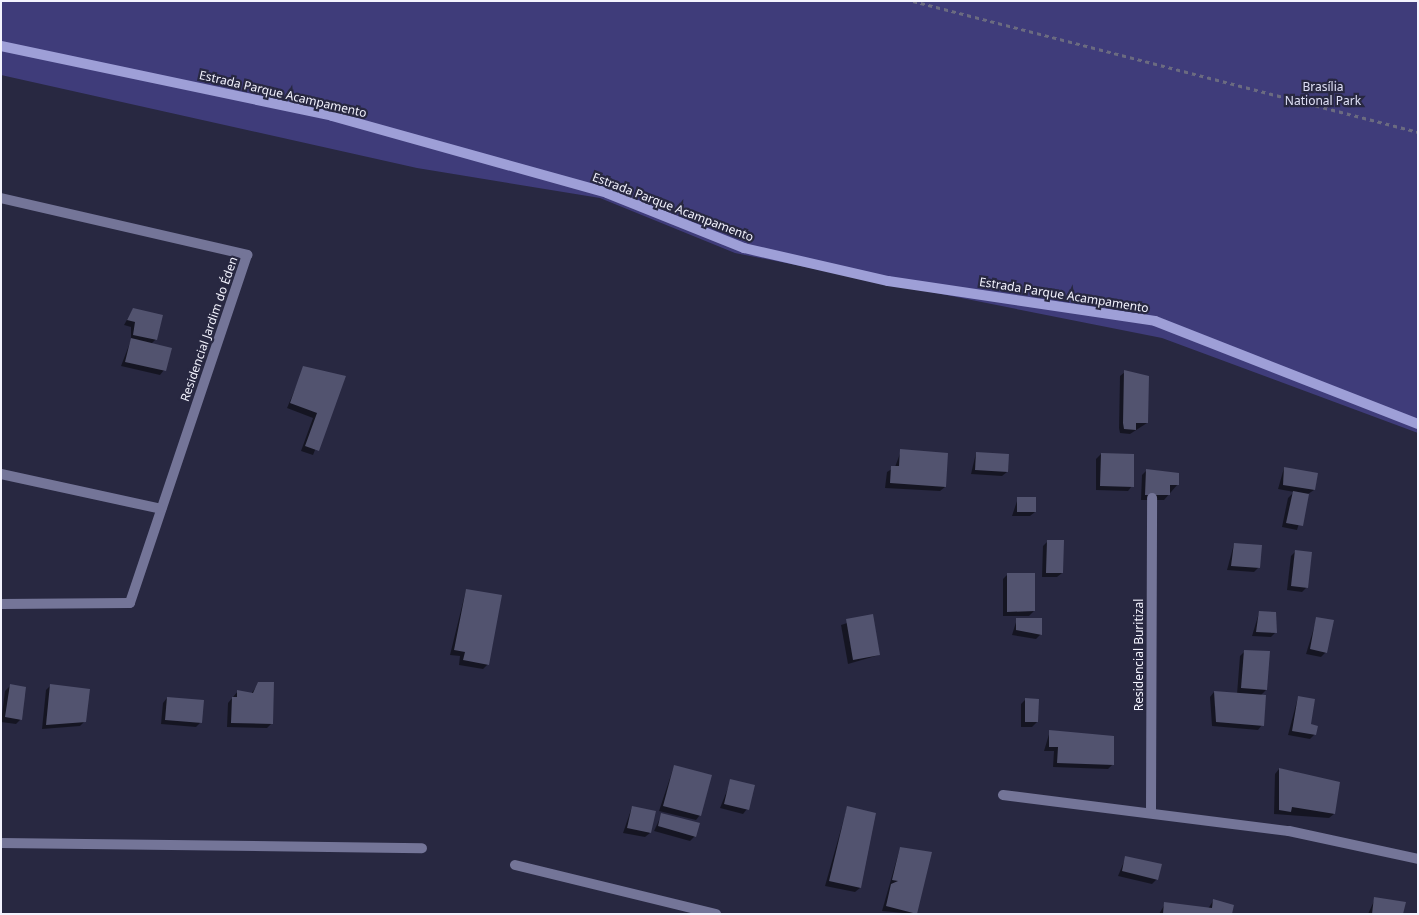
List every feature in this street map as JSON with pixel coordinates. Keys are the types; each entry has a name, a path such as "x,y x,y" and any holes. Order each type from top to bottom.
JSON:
{"street":[{"name":"Estrada Parque Acampamento","path":"1,46 332,116 607,194 744,248 888,281 1155,321 1418,424"},
{"name":"Residencial Jardim do Éden","path":"1,198 247,254 130,603 1,604"},
{"path":"1,474 161,509"},
{"name":"Residencial Buritizal","path":"1151,812 1152,498"},
{"path":"1003,794 1151,812 1289,832 1418,858"},
{"path":"1,843 422,848"},
{"path":"514,865 716,914"}],"path":[{"path":"913,1 1418,132"}],"green space":[{"name":"Brasília National Park","path":"1,1 1418,1 1418,433 1162,338 735,253 600,198 417,168 1,75"}],"building":[{"path":"133,308 163,315 157,340 133,335 135,322 127,320"},
{"path":"131,338 172,348 166,371 125,362"},
{"path":"303,366 346,376 319,451 305,446 317,413 290,403"},
{"path":"1124,370 1149,376 1148,423 1136,423 1136,430 1124,429"},
{"path":"900,449 948,453 946,487 890,483 891,466 899,466"},
{"path":"976,452 1009,454 1008,472 975,470"},
{"path":"1101,453 1134,454 1134,487 1100,486"},
{"path":"1284,467 1318,473 1315,490 1283,485"},
{"path":"1146,469 1179,473 1179,485 1170,485 1170,495 1145,495"},
{"path":"1293,491 1309,494 1303,526 1286,523"},
{"path":"1017,497 1036,497 1036,512 1017,512"},
{"path":"1047,540 1064,540 1063,573 1046,573"},
{"path":"1234,543 1262,545 1260,568 1231,566"},
{"path":"1295,550 1312,552 1308,588 1291,586"},
{"path":"1007,573 1035,573 1035,611 1007,612"},
{"path":"466,589 502,595 489,665 463,660 465,652 454,650"},
{"path":"1259,611 1276,612 1277,633 1256,632"},
{"path":"873,614 880,655 853,660 846,619"},
{"path":"1316,617 1334,620 1327,653 1310,649"},
{"path":"1016,618 1042,618 1042,635 1016,630"},
{"path":"1244,650 1270,651 1267,690 1241,688"},
{"path":"258,682 274,682 273,724 231,723 232,697 237,697 237,690 253,693"},
{"path":"10,684 26,687 22,720 5,717"},
{"path":"50,684 90,689 86,722 46,725"},
{"path":"1214,691 1266,695 1264,726 1216,722"},
{"path":"1298,696 1315,699 1311,724 1318,726 1316,735 1292,731"},
{"path":"167,697 204,700 202,723 165,720"},
{"path":"1025,698 1039,699 1038,722 1025,722"},
{"path":"1049,730 1114,736 1114,765 1057,763 1058,747 1049,747"},
{"path":"674,765 712,775 701,816 663,806"},
{"path":"1279,768 1340,782 1335,814 1292,807 1291,812 1279,810"},
{"path":"730,779 755,785 749,810 724,804"},
{"path":"632,806 656,811 651,833 627,828"},
{"path":"847,806 876,813 861,888 829,881"},
{"path":"661,813 700,823 696,837 658,826"},
{"path":"900,847 932,852 917,914 886,906 891,884 898,881 892,880"},
{"path":"1125,856 1162,864 1158,880 1122,871"},
{"path":"1374,897 1406,902 1403,914 1372,914"},
{"path":"1213,899 1234,905 1232,914 1163,914 1164,902 1212,908"}]}
